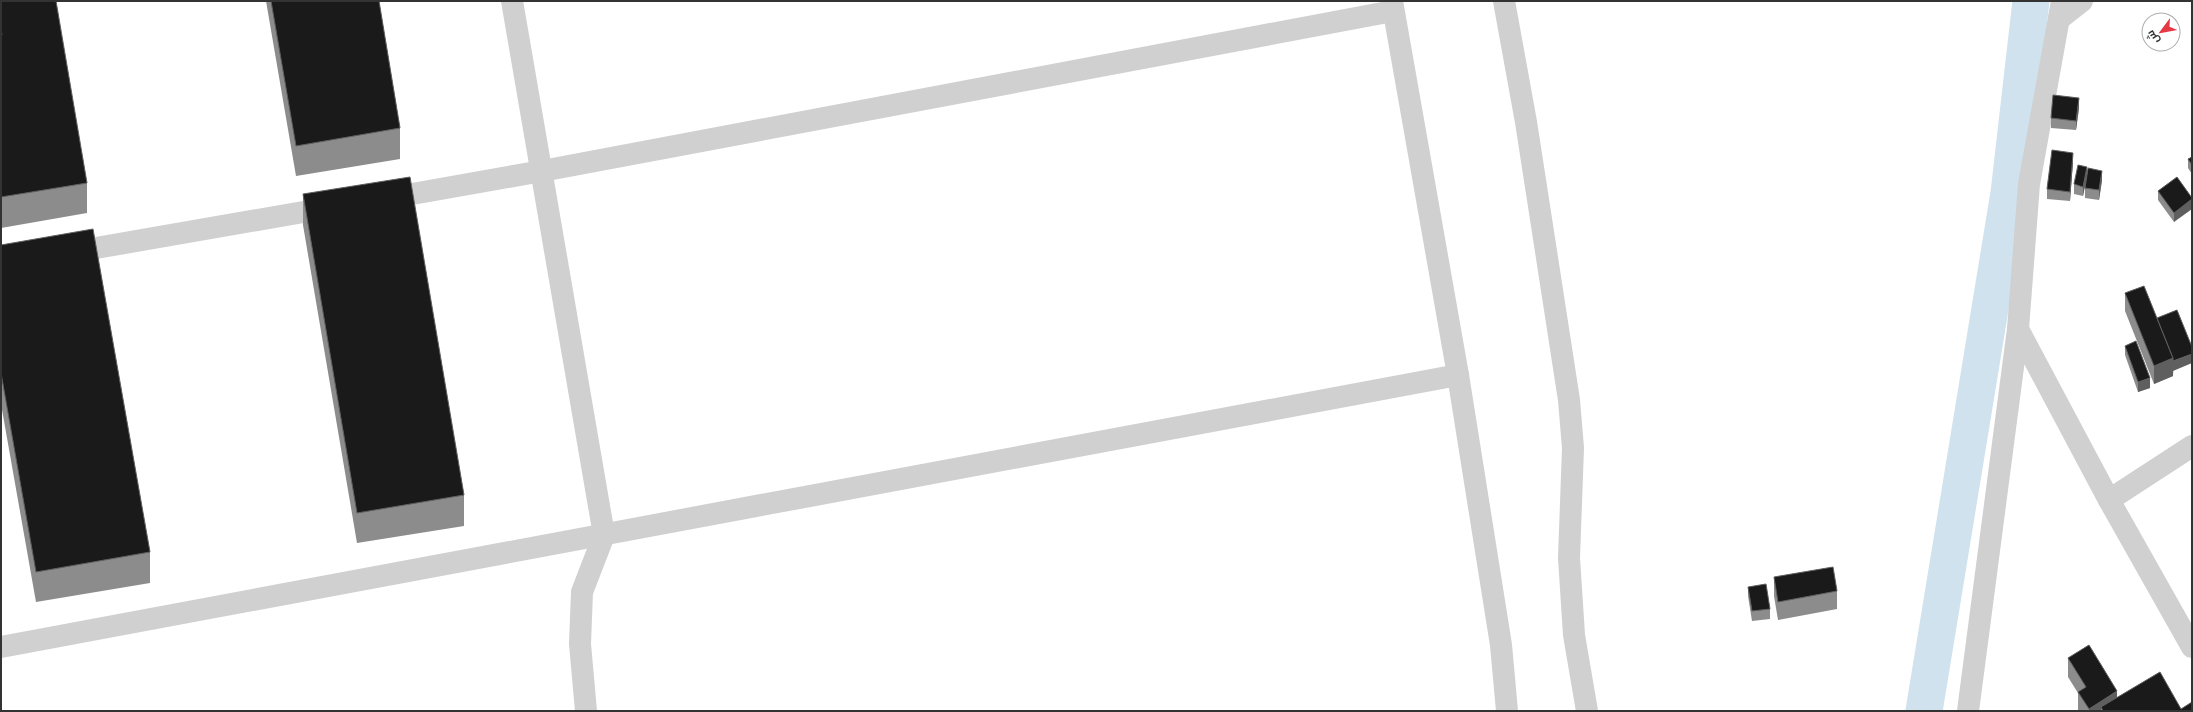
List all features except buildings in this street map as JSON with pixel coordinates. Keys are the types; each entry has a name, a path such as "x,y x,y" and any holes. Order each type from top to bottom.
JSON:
{"street":[{"path":"512,1 604,535 582,592 580,644 586,711"},
{"path":"1504,1 1526,122 1569,400 1573,448 1569,558 1574,635 1587,711"},
{"path":"1968,711 2018,329 2029,184 2061,10 2082,1"},
{"path":"48,256 542,171 1393,6 1458,375 1501,645 1507,711"},
{"path":"2018,329 2109,500 2192,648"},
{"path":"1,647 1458,375"},
{"path":"2109,500 2192,446"}],"waterway":[{"path":"1924,711 2009,193 2031,1"}]}
